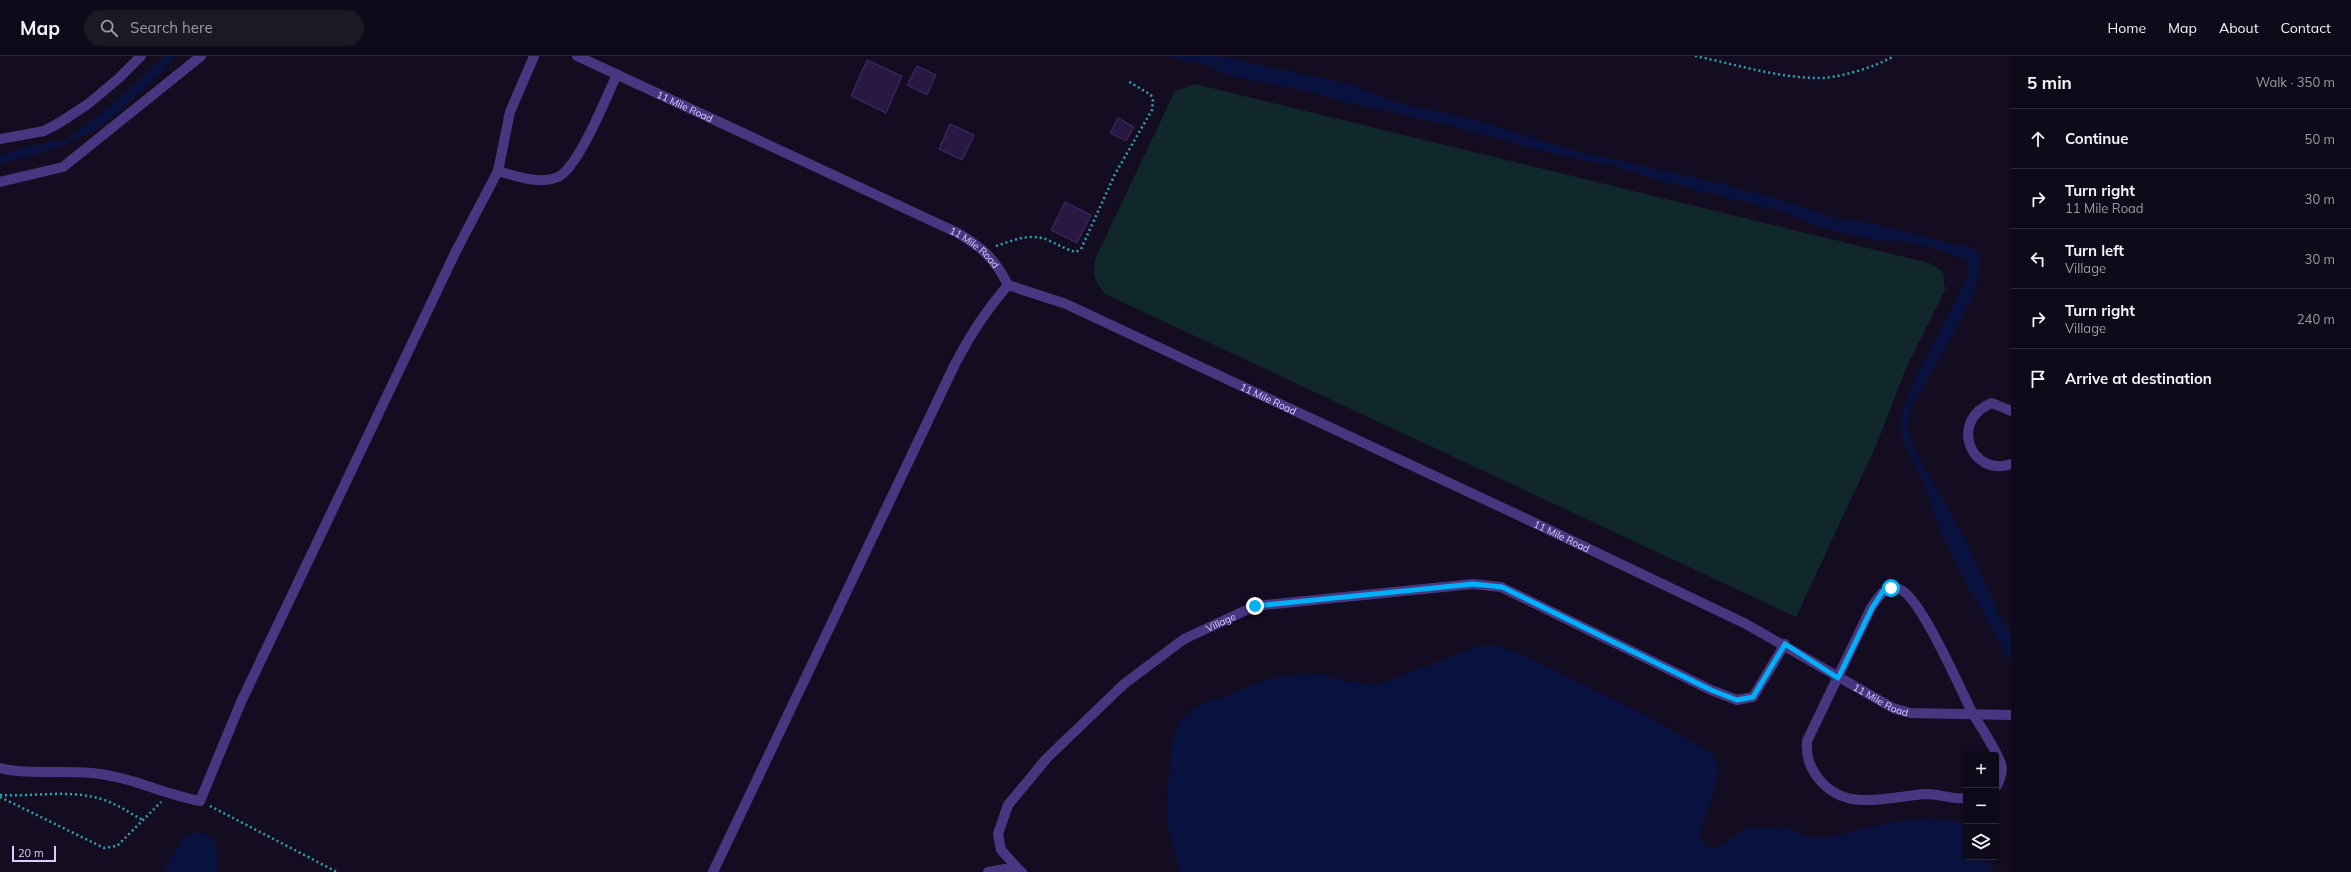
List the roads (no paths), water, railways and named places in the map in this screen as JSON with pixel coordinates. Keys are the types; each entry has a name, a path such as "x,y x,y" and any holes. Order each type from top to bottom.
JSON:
{"street":[{"path":"0,139 44,131 60,123 88,104 114,83 141,56"},
{"path":"0,182 63,167 201,56"},
{"path":"0,768 44,773 92,773 126,780 200,801 242,702 456,251 498,171 510,112 534,56"},
{"name":"11 Mile Road","path":"577,56 958,233 983,250 999,267 1008,286 1040,294 1080,311 1511,512 1746,624 1785,644 1838,678 1893,708 1910,713 1973,713 2011,715"},
{"path":"498,171 521,177 544,180 558,177 567,169 592,130 617,74"},
{"path":"713,872 958,358 974,328 1008,286"},
{"path":"2011,411 1992,402 1983,406 1972,417 1968,427 1968,437 1972,450 1981,460 1994,466 2011,464"},
{"name":"Village","path":"1021,872 1001,850 998,834 1008,805 1047,758 1124,684 1159,656 1184,639 1255,606 1473,584 1502,587 1711,690 1737,700 1753,697 1785,644"},
{"path":"1963,798 1927,794 1881,801 1856,800 1837,794 1825,786 1814,771 1806,755 1807,741 1872,608 1883,591 1891,588 1900,589 1910,598 1938,642 1973,713 1995,752"},
{"path":"1999,758 2001,762 2001,779 1999,782"},
{"path":"988,872 1005,869 1021,872"}]}
